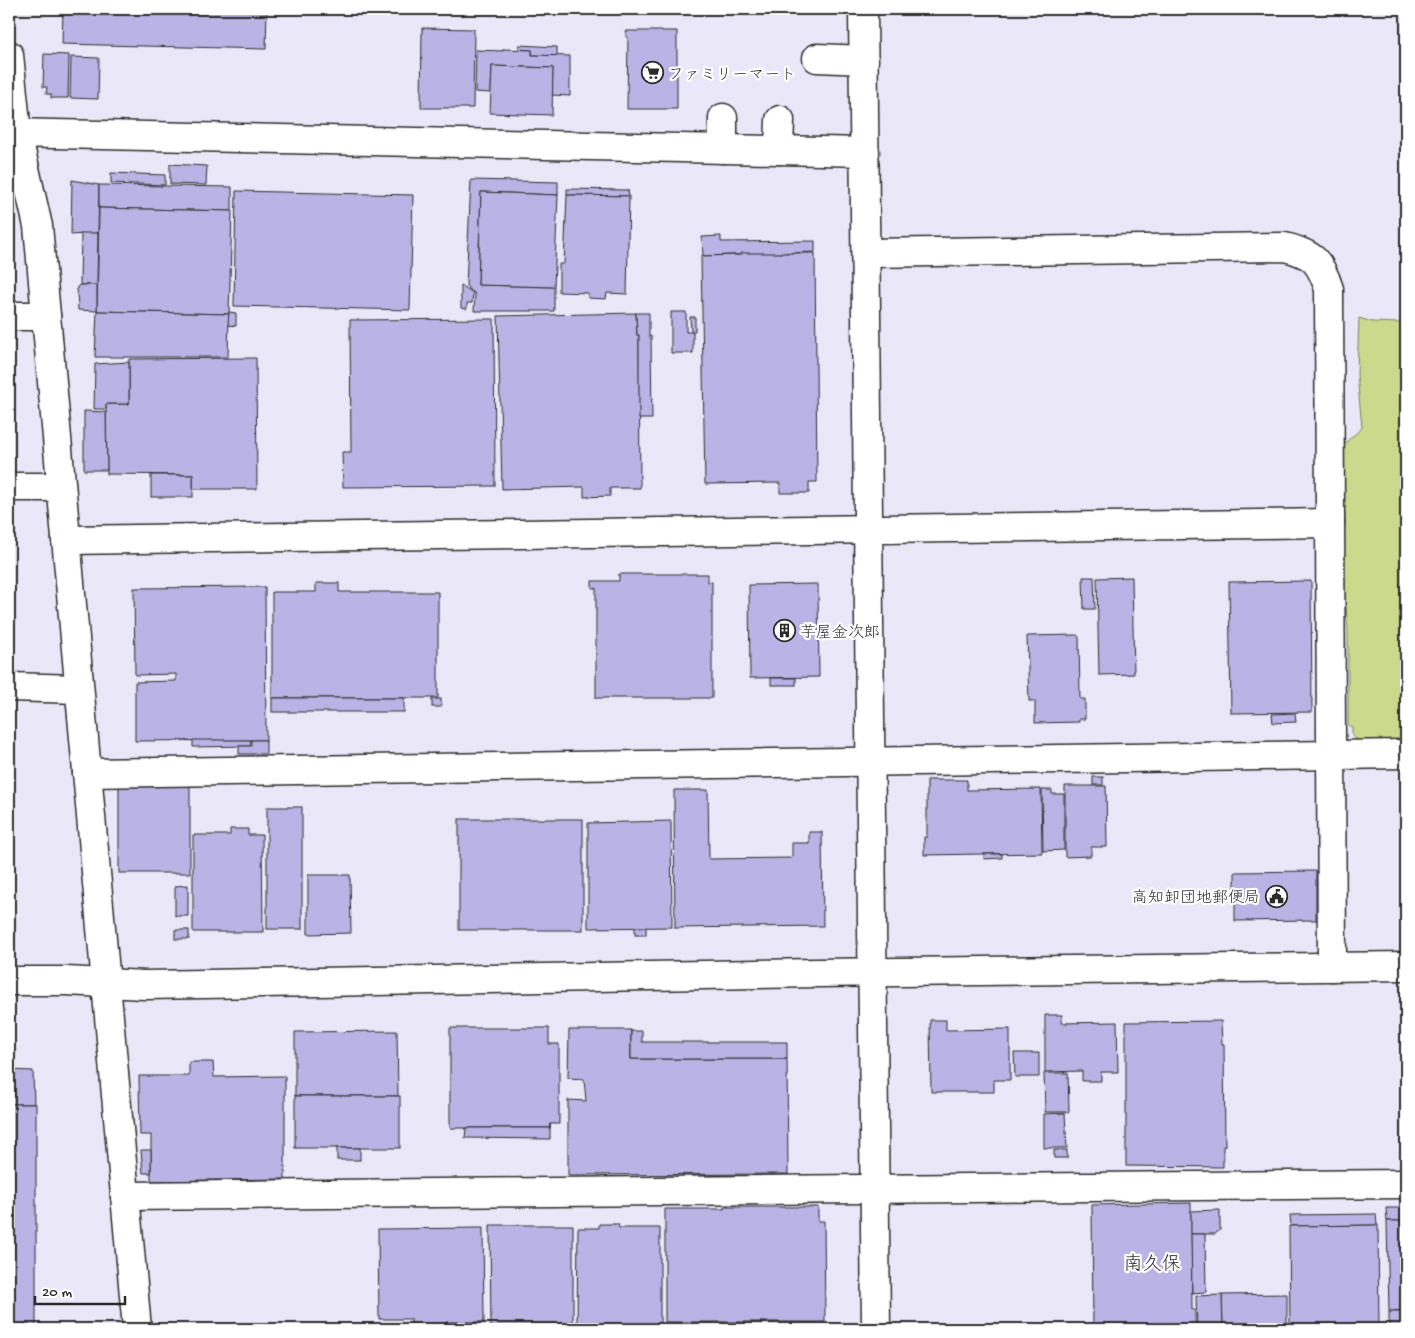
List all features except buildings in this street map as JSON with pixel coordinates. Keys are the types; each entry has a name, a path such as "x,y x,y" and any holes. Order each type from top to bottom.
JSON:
{"street":[{"path":"863,9 876,1329"},
{"path":"9,55 13,133 38,226 137,1329"},
{"path":"817,58 864,60"},
{"path":"723,118 724,149"},
{"path":"779,150 780,120"},
{"path":"13,133 865,152"},
{"path":"866,253 1285,247 1303,251 1316,259 1324,273 1329,289 1332,967"},
{"path":"9,316 46,316"},
{"path":"9,487 61,487"},
{"path":"66,540 1330,523"},
{"path":"9,687 79,689"},
{"path":"87,773 1406,754"},
{"path":"9,981 164,984 873,972 1406,966"},
{"path":"125,1196 1406,1184"}],"green space":[{"path":"1359,318 1372,322 1400,323 1406,332 1406,743 1362,743 1352,736 1352,727 1348,725 1348,630 1343,570 1345,517 1343,463 1345,443 1362,428 1357,374"}],"place":[{"name":"ファミリーマート","path":"652,73"},
{"name":"芋屋金次郎","path":"784,631"},
{"name":"高知卸団地郵便局","path":"1276,896"}],"district":[{"name":"南久保","path":"1152,1262"}]}
